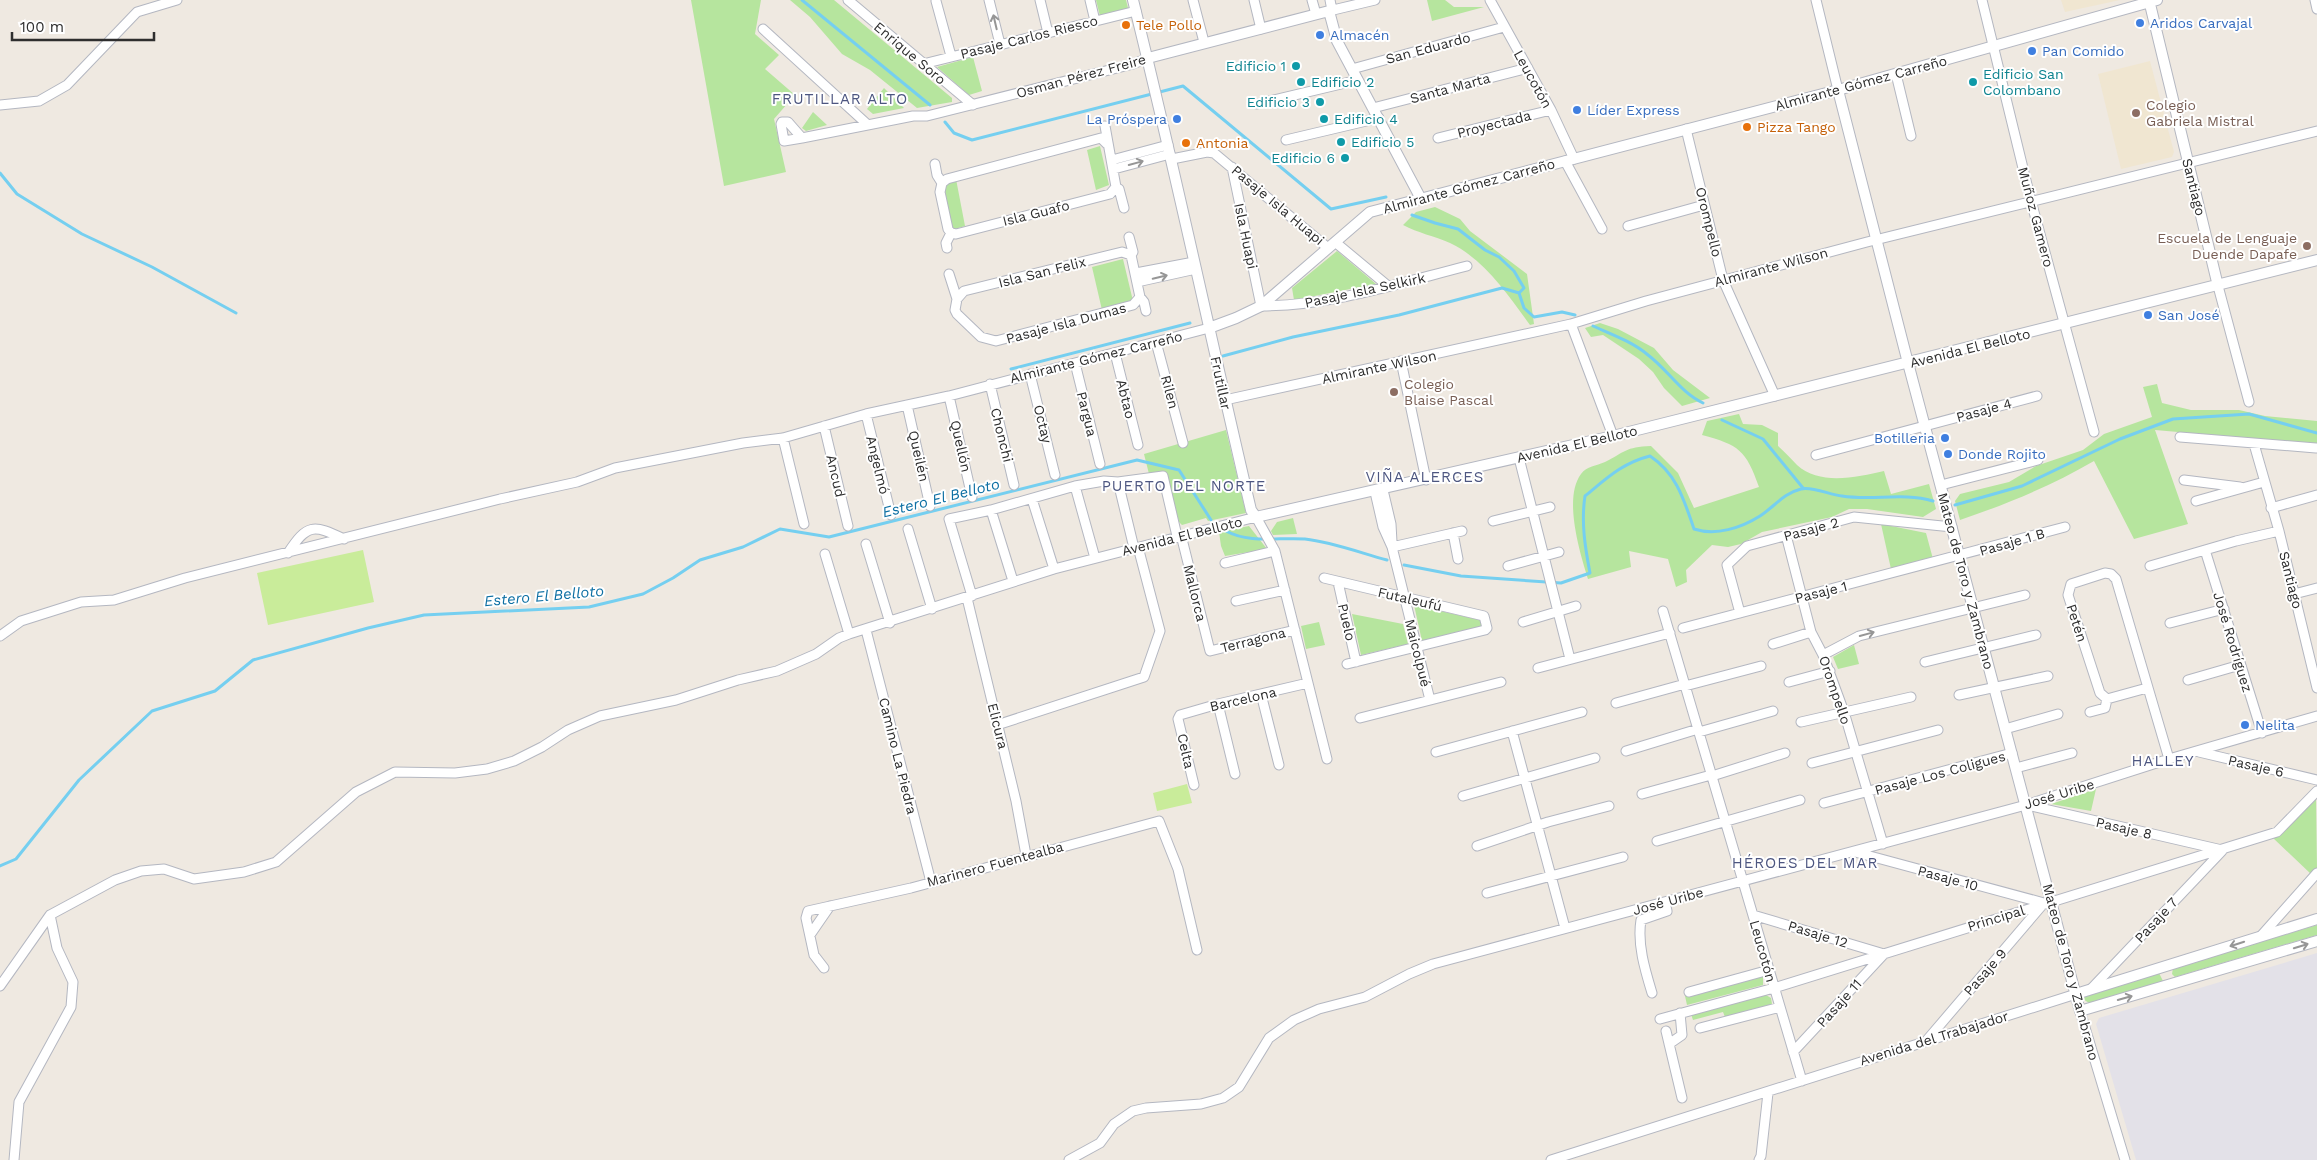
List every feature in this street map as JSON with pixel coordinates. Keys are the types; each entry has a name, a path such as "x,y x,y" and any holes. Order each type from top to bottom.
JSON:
{"street":[{"path":"0,104 39,102 67,85 137,12 177,0"},
{"name":"Enrique Soro","path":"848,0 973,105"},
{"path":"989,0 1000,44"},
{"path":"1040,0 1048,33"},
{"path":"1090,0 1095,21"},
{"name":"Frutillar","path":"1133,0 1159,104 1251,510 1275,551 1327,759"},
{"path":"1193,0 1204,42"},
{"path":"1254,0 1261,28"},
{"path":"1312,0 1316,14"},
{"name":"Osman Pérez Freire","path":"802,138 785,121 781,124 784,141 802,138 913,116 926,116 1133,64 1204,42 1316,14 1330,7 1374,0"},
{"name":"Leucotón","path":"1490,0 1551,110 1570,160 1602,229"},
{"name":"Mateo de Toro y Zambrano","path":"1816,0 1908,363 2026,805 2048,902 2125,1160"},
{"name":"Muñoz Gamero","path":"1982,0 2032,201 2094,432"},
{"path":"2314,0 2317,9"},
{"path":"936,1 951,56"},
{"name":"Almirante Gómez Carreño","path":"0,636 21,622 81,602 114,600 185,578 500,499 578,482 615,468 743,443 784,438 866,414 949,396 1209,328 1261,306 1370,212 1420,197 1838,90 2152,1"},
{"name":"Santiago","path":"2152,1 2188,163 2249,402"},
{"path":"1330,7 1337,41 1420,197"},
{"name":"Pasaje Carlos Riesco","path":"923,64 1136,11"},
{"name":"San Eduardo","path":"1352,69 1504,27"},
{"path":"763,28 868,125"},
{"name":"Santa Marta","path":"1373,108 1528,68"},
{"path":"1896,74 1911,136"},
{"path":"1257,104 1358,80"},
{"name":"Proyectada","path":"1438,138 1551,110"},
{"path":"1286,140 1378,118"},
{"path":"1106,126 1107,144 1113,165 1116,187 1119,189 1124,208"},
{"name":"Orompello","path":"1686,129 1723,280 1775,396"},
{"name":"Almirante Wilson","path":"1225,400 1571,324 1723,280 1876,240 2317,131"},
{"path":"947,248 946,243 951,232 948,229 940,192 942,183 947,179 1101,138 1107,144"},
{"name":"Pasaje Isla Huapi","path":"1113,165 1170,153 1206,152 1214,154 1388,286"},
{"path":"935,164 937,175 942,183"},
{"name":"Isla Huapi","path":"1232,167 1261,306"},
{"name":"Isla Guafo","path":"951,232 956,234 1110,194 1116,187"},
{"path":"1628,226 1704,205"},
{"path":"1129,236 1133,252 1130,255 1140,298 1144,302 1146,311"},
{"name":"Isla San Felix","path":"957,299 964,291 1122,252 1130,255"},
{"name":"Avenida El Belloto","path":"50,915 109,883 141,871 164,870 194,879 244,872 276,862 356,792 395,772 456,773 487,769 514,761 542,747 568,730 600,716 676,700 738,680 777,671 816,654 839,638 1054,569 1256,517 1379,491 1613,436 2317,260"},
{"path":"1136,278 1195,265"},
{"name":"Pasaje Isla Selkirk","path":"1261,306 1292,306 1388,286 1467,266"},
{"path":"949,274 957,299"},
{"name":"Pasaje Isla Dumas","path":"957,299 957,314 988,340 996,341 1133,305 1140,298"},
{"path":"1571,324 1613,436"},
{"name":"Rilen","path":"1156,342 1183,443"},
{"name":"Abtao","path":"1115,353 1138,445"},
{"path":"1401,361 1426,480"},
{"name":"Pargua","path":"1075,363 1100,464"},
{"name":"Octay","path":"1030,374 1055,474"},
{"name":"Chonchi","path":"990,384 1014,485"},
{"name":"Quellón","path":"949,396 972,497"},
{"name":"Pasaje 4","path":"1816,455 2037,396"},
{"name":"Queilén","path":"907,405 930,506"},
{"name":"Angelmó","path":"866,414 890,515"},
{"name":"Ancud","path":"824,426 848,526"},
{"path":"2180,437 2316,448"},
{"path":"784,438 804,524"},
{"name":"Santiago","path":"2254,444 2279,531 2294,594 2313,649 2317,688"},
{"path":"1520,458 1548,578 1570,659"},
{"path":"1941,486 2038,460"},
{"name":"Mallorca","path":"1118,482 1163,476 1210,651"},
{"path":"2184,480 2245,488"},
{"path":"997,725 1144,677 1160,631 1118,482 1104,481 1076,486 991,510 1013,581"},
{"path":"2195,482 2199,501 2264,482"},
{"path":"1076,486 1095,558"},
{"name":"Maicolpué","path":"1379,491 1391,524 1392,547 1430,700"},
{"path":"2271,508 2317,495"},
{"path":"1032,499 1054,569"},
{"path":"1493,520 1550,507"},
{"name":"Elicura","path":"991,510 949,519 970,597 997,725 1016,801 1026,855"},
{"name":"Pasaje 2","path":"1740,613 1727,565 1747,546 1854,517 1952,527"},
{"name":"Pasaje 1 B","path":"1960,557 2065,527"},
{"path":"908,529 932,609"},
{"path":"288,553 300,536 310,530 324,530 344,539"},
{"path":"1392,547 1462,531"},
{"path":"2150,566 2279,531"},
{"path":"1452,533 1458,559"},
{"name":"Orompello","path":"1786,536 1804,597 1811,632 1830,671 1844,712 1883,844"},
{"path":"866,544 890,622"},
{"name":"José Rodríguez","path":"2205,550 2262,733"},
{"path":"1225,563 1275,551"},
{"path":"1508,566 1559,552"},
{"path":"825,554 850,634"},
{"name":"Pasaje 1","path":"1683,628 1960,557"},
{"name":"Petén","path":"2106,699 2100,694 2068,595 2069,587 2075,582 2106,573 2116,578 2169,759"},
{"name":"Futaleufú","path":"1324,578 1484,616 1487,628 1417,648"},
{"name":"Puelo","path":"1338,582 1352,663 1417,648"},
{"path":"2294,594 2317,588"},
{"path":"1236,601 1285,590"},
{"path":"1823,655 1859,636 2025,595"},
{"path":"1524,622 1576,606"},
{"path":"2170,622 2224,609"},
{"name":"Leucotón","path":"1663,611 1802,1081"},
{"name":"Camino La Piedra","path":"866,630 931,882"},
{"name":"Terragona","path":"1210,651 1295,630"},
{"path":"1774,644 1811,632"},
{"path":"1538,668 1670,633"},
{"path":"1926,662 2036,635"},
{"path":"2188,680 2240,665"},
{"path":"1616,703 1761,666"},
{"path":"1789,682 1830,671"},
{"path":"1959,695 2048,676"},
{"path":"1360,718 1501,682"},
{"name":"Barcelona","path":"1179,716 1218,704 1308,683"},
{"path":"2090,712 2105,708 2106,699 2148,688"},
{"path":"1261,694 1278,765"},
{"path":"1801,722 1911,696"},
{"path":"1218,704 1235,774"},
{"path":"1626,750 1773,711"},
{"path":"1436,752 1582,712"},
{"path":"2005,729 2058,714"},
{"name":"Celta","path":"1179,716 1194,785"},
{"name":"José Uribe","path":"1069,1160 1100,1142 1114,1124 1133,1111 1146,1108 1201,1104 1223,1098 1239,1086 1269,1038 1294,1020 1319,1009 1365,997 1433,964 2026,805 2169,759 2317,716"},
{"path":"1812,763 1938,730"},
{"path":"1512,731 1565,928"},
{"name":"Pasaje 6","path":"2196,752 2317,780"},
{"path":"1642,794 1712,776 1786,753"},
{"name":"Pasaje Los Coligues","path":"1824,803 2012,754"},
{"path":"2016,768 2072,754"},
{"path":"1463,796 1595,758"},
{"name":"Principal","path":"1660,1018 1774,988 2277,832 2317,791"},
{"path":"1657,841 1800,800"},
{"name":"Pasaje 8","path":"2026,805 2222,850"},
{"path":"1478,846 1609,806"},
{"name":"Marinero Fuentealba","path":"824,968 814,955 806,918 808,911 931,882 1026,855 1159,821 1178,870 1197,950"},
{"name":"Pasaje 7","path":"2091,989 2222,850"},
{"name":"Pasaje 10","path":"1852,852 2048,902"},
{"path":"1488,893 1623,857"},
{"path":"2261,936 2317,874"},
{"path":"1652,993 1645,971 1640,927 1642,920 1667,911 1665,902"},
{"name":"Pasaje 9","path":"1926,1041 2048,902"},
{"path":"810,935 830,906"},
{"name":"Pasaje 12","path":"1753,914 1884,954"},
{"path":"0,986 50,915"},
{"path":"14,1160 19,1102 71,1007 72,982 57,948 50,915"},
{"name":"Avenida del Trabajador","path":"1551,1160 1768,1093 2091,989 2317,920"},
{"path":"2080,1011 2317,941"},
{"name":"Pasaje 11","path":"1793,1052 1884,954"},
{"path":"2166,967 2170,985"},
{"path":"1689,992 1769,970"},
{"path":"1700,1028 1780,1007"},
{"path":"1669,1044 1682,1035 1685,1012"},
{"path":"1666,1031 1682,1098"},
{"path":"1759,1160 1768,1093"}],"shaded area":[{"path":"2061,0 2120,0 2065,12"},
{"name":"Colegio Gabriela Mistral","path":"2150,61 2174,152 2172,157 2121,169 2098,74"},
{"path":"2317,953 2317,1160 2136,1160 2096,1024 2099,1018"}],"green space":[{"path":"691,0 761,0 755,34 779,55 765,69 795,95 774,119 786,172 724,186"},
{"path":"790,0 834,0 952,98 952,102 917,108 870,70 842,54 810,17"},
{"path":"1096,0 1126,0 1128,8 1100,16"},
{"path":"1427,0 1445,0 1454,7 1484,7 1432,21"},
{"path":"973,57 982,91 969,95 937,67"},
{"path":"884,88 904,108 873,114 867,109"},
{"path":"813,112 827,125 806,131 802,128"},
{"path":"1100,146 1109,185 1096,190 1087,150"},
{"path":"956,179 965,226 955,229 952,227 944,186 946,183"},
{"path":"1435,207 1460,219 1470,231 1527,274 1534,324 1530,325 1495,279 1474,258 1450,243 1403,225 1416,212"},
{"path":"1337,251 1376,284 1294,300 1292,288"},
{"path":"1123,259 1133,301 1102,310 1092,267"},
{"path":"1600,323 1618,329 1654,348 1673,370 1710,398 1682,406 1664,388 1653,372 1639,359 1603,335 1591,337 1585,328"},
{"path":"2157,384 2162,403 2191,410 2239,410 2265,416 2317,421 2317,444 2155,430 2188,524 2134,539 2094,461 2062,479 2028,494 1960,520 1955,501 1960,494 2009,482 2036,466 2083,450 2104,434 2152,417 2143,387"},
{"path":"1739,414 1743,424 1762,425 1778,433 1778,446 1806,472 1816,476 1839,478 1862,476 1884,471 1891,494 1929,484 1936,509 1923,517 1867,509 1849,509 1832,517 1762,532 1741,544 1728,547 1712,545 1686,570 1687,582 1676,587 1668,559 1629,551 1631,567 1588,579 1581,555 1573,511 1573,497 1576,484 1583,471 1630,449 1651,446 1678,473 1694,508 1759,487 1750,465 1740,451 1725,442 1702,435 1707,421"},
{"path":"1226,430 1246,513 1208,521 1206,518 1182,525 1179,522 1165,471 1149,474 1144,454"},
{"path":"1293,518 1297,534 1273,535 1271,531 1277,522"},
{"path":"1881,524 1926,533 1933,559 1891,569"},
{"path":"1249,526 1267,549 1225,556 1219,532"},
{"path":"363,550 374,602 268,625 257,573"},
{"path":"1414,605 1480,620 1483,624 1481,628 1422,641"},
{"path":"1352,614 1403,624 1408,644 1361,655"},
{"path":"1319,622 1325,645 1306,649 1301,626"},
{"path":"1854,645 1859,664 1838,669 1833,657"},
{"path":"1187,784 1192,803 1157,811 1153,793"},
{"path":"2096,789 2091,811 2051,804"},
{"path":"2316,798 2317,869 2312,875 2273,838 2283,833"},
{"path":"2317,925 2317,935 2175,977 2172,974 2173,968"},
{"path":"2159,973 2163,981 2089,1003 2083,999 2085,996"},
{"path":"1760,975 1763,976 1763,985 1687,1005 1685,996"},
{"path":"1766,995 1771,998 1772,1004 1725,1017 1723,1012 1693,1020 1691,1014"}],"waterway":[{"path":"802,0 930,105"},
{"path":"945,122 954,133 972,140 1183,86 1331,209 1386,197"},
{"path":"0,173 17,194 82,234 152,267 236,313"},
{"path":"1412,215 1458,229 1485,250 1499,257 1514,271 1524,288 1519,293 1524,308 1534,317 1562,312 1575,315"},
{"path":"1223,356 1293,337 1399,315 1502,288 1519,293"},
{"path":"1011,369 1190,323"},
{"path":"1593,326 1642,350 1681,387 1703,403"},
{"name":"Estero El Belloto","path":"1955,505 2022,486 2120,439 2173,419 2249,414 2317,433"},
{"path":"1722,420 1763,439 1803,488"},
{"name":"Estero El Belloto","path":"1404,565 1461,576 1561,583 1590,573 1584,535 1583,515 1585,496 1623,467 1650,456 1673,479 1683,498 1694,529 1702,531 1728,530 1745,524 1760,516 1789,494 1805,488 1853,497 1910,497 1933,501"},
{"name":"Estero El Belloto","path":"0,866 16,859 79,780 152,711 215,691 253,660 368,628 424,615 589,607 643,594 673,578 700,560 743,547 780,529 829,537 1137,460 1179,470 1211,520"},
{"name":"Estero El Belloto","path":"1226,531 1255,539 1315,540 1387,560"}],"place":[{"name":"Aridos Carvajal","path":"2140,23"},
{"name":"Tele Pollo","path":"1126,25"},
{"name":"Almacén","path":"1320,35"},
{"name":"Pan Comido","path":"2032,51"},
{"name":"Edificio 1","path":"1296,66"},
{"name":"Edificio 2","path":"1301,82"},
{"name":"Edificio San Colombano","path":"1973,82"},
{"name":"Edificio 3","path":"1320,102"},
{"name":"Líder Express","path":"1577,110"},
{"name":"Colegio Gabriela Mistral","path":"2136,113"},
{"name":"La Próspera","path":"1177,119"},
{"name":"Edificio 4","path":"1324,119"},
{"name":"Pizza Tango","path":"1747,127"},
{"name":"Edificio 5","path":"1341,142"},
{"name":"Antonia","path":"1186,143"},
{"name":"Edificio 6","path":"1345,158"},
{"name":"Escuela de Lenguaje Duende Dapafe","path":"2307,246"},
{"name":"San José","path":"2148,315"},
{"name":"Colegio Blaise Pascal","path":"1394,392"},
{"name":"Botilleria","path":"1945,438"},
{"name":"Donde Rojito","path":"1948,454"},
{"name":"Nelita","path":"2245,725"}],"district":[{"name":"FRUTILLAR ALTO","path":"840,99"},
{"name":"VIÑA ALERCES","path":"1425,477"},
{"name":"PUERTO DEL NORTE","path":"1184,486"},
{"name":"HALLEY","path":"2163,761"},
{"name":"HÉROES DEL MAR","path":"1805,863"}]}
